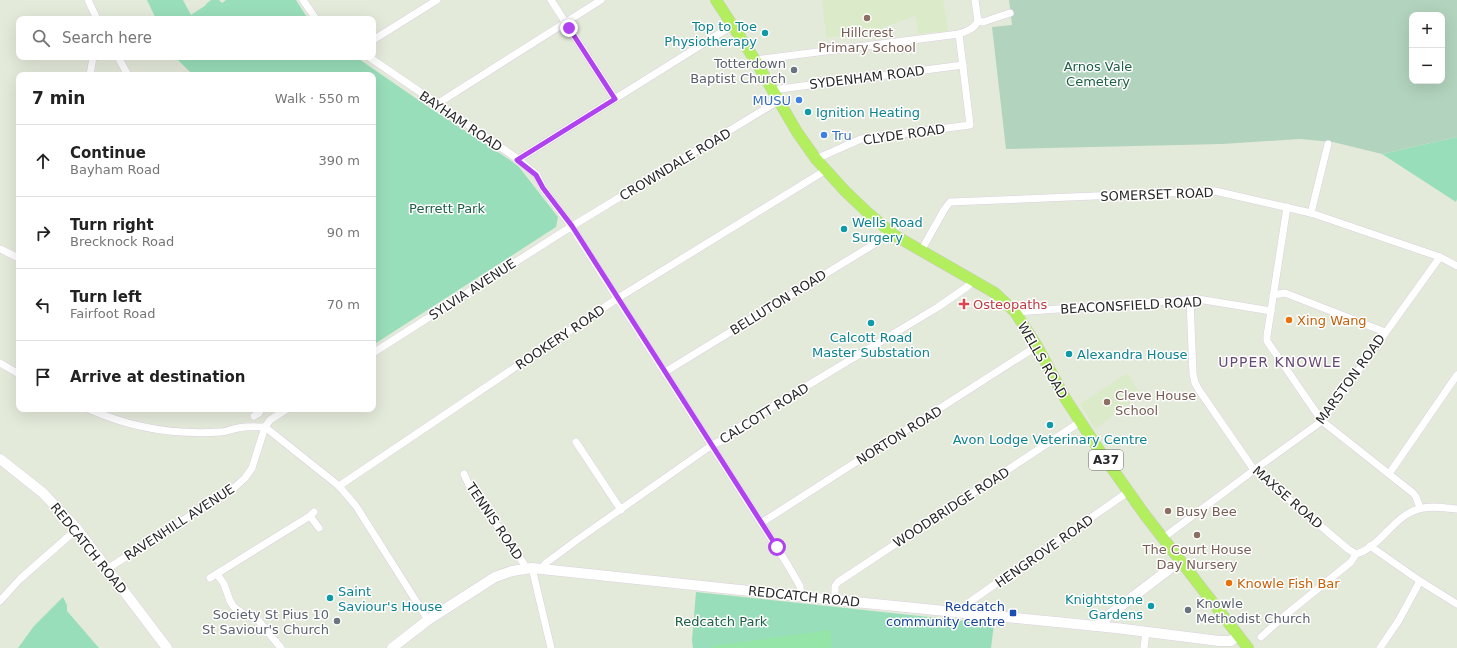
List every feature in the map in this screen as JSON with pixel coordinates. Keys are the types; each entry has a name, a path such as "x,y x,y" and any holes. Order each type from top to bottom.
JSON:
{"highway":[{"name":"WELLS ROAD","path":"716,0 755,60 797,132 816,159 826,170 867,212 889,230 998,295 1015,312 1037,346 1065,398 1080,422 1128,492 1248,648"}],"main road":[{"name":"REDCATCH ROAD","path":"1,462 43,493 77,529 168,648"},
{"path":"1098,626 1109,615 1180,560"},
{"name":"REDCATCH ROAD","path":"392,648 428,620 495,577 512,571 533,568 1098,626 1219,641 1231,641 1238,635"},
{"path":"1109,615 1109,622 1116,628"}],"street":[{"path":"88,0 96,16"},
{"path":"303,0 314,16"},
{"path":"376,38 437,0"},
{"path":"551,0 615,99"},
{"path":"437,104 602,0"},
{"path":"755,60 956,34 971,29 976,25 978,21 975,0"},
{"path":"978,21 983,22 1010,13"},
{"path":"517,160 733,25"},
{"path":"956,34 963,65"},
{"path":"90,72 92,60"},
{"path":"120,60 126,72"},
{"name":"BAYHAM ROAD","path":"373,60 515,157 536,175 543,188 572,226 712,445 800,586 801,596"},
{"name":"SYDENHAM ROAD","path":"772,90 963,65"},
{"name":"CLYDE ROAD","path":"816,159 861,139 970,125 963,65"},
{"name":"CROWNDALE ROAD","path":"572,226 778,101"},
{"path":"1311,212 1328,144"},
{"name":"ROOKERY ROAD","path":"339,486 618,298 826,170"},
{"name":"SOMERSET ROAD","path":"921,250 950,202 1210,190 1311,212 1440,257 1457,266"},
{"path":"1287,207 1267,341 1322,421 1413,493 1420,508"},
{"name":"SYLVIA AVENUE","path":"376,351 572,226"},
{"name":"BELLUTON ROAD","path":"665,372 876,243 889,230"},
{"path":"0,249 16,257"},
{"name":"MARSTON ROAD","path":"1163,538 1322,421 1440,257"},
{"name":"CALCOTT ROAD","path":"533,568 546,563 712,445 727,438 732,431 938,307 968,287 973,281"},
{"path":"1273,295 1285,293 1385,332"},
{"name":"BEACONSFIELD ROAD","path":"1015,312 1190,299 1271,311"},
{"name":"MAXSE ROAD","path":"1190,299 1193,374 1195,383 1254,470 1348,549 1356,554"},
{"name":"NORTON ROAD","path":"761,523 1037,346"},
{"path":"0,363 16,372"},
{"path":"1389,474 1457,375"},
{"path":"96,412 113,419 151,429 199,434 228,432 247,426 265,427 339,486 356,506 428,620"},
{"path":"254,416 260,412"},
{"path":"265,427 270,420 282,412"},
{"name":"WOODBRIDGE ROAD","path":"835,600 835,586 838,582 1080,422"},
{"name":"RAVENHILL AVENUE","path":"107,569 235,487 245,478 252,468 265,427"},
{"path":"576,442 621,510"},
{"name":"TENNIS ROAD","path":"464,474 468,485 524,564 533,568"},
{"name":"HENGROVE ROAD","path":"964,613 966,607 971,601 1128,492"},
{"path":"1261,637 1283,617 1351,562 1356,554 1370,546 1406,516 1420,508 1435,507 1457,509"},
{"path":"281,648 258,620 244,614 234,607 230,601 224,584 214,576 312,514 319,528"},
{"path":"0,601 20,579 77,529"},
{"path":"1370,546 1420,581 1457,604"},
{"path":"533,568 551,648"},
{"path":"1380,648 1399,620 1420,581"},
{"path":"1144,648 1146,632"}],"shaded area":[{"name":"Hillcrest Primary School","path":"822,0 943,0 948,31 918,34 915,16 869,33 826,38"},
{"name":"Cleve House School","path":"1127,373 1141,395 1095,429 1080,404"}],"green space":[{"path":"147,0 183,0 191,15 211,0 219,0 222,3 226,0 296,0 306,16 155,16"},
{"name":"Arnos Vale Cemetery","path":"1009,0 1457,0 1457,137 1382,154 1333,142 1300,139 1222,144 1006,149 992,27 1012,25"},
{"name":"Perrett Park","path":"178,60 360,60 519,167 558,217 556,227 376,343 376,72 190,72"},
{"path":"1457,137 1456,202 1382,154"},
{"name":"Redcatch Park","path":"696,592 994,624 991,648 693,648 692,640"},
{"path":"63,597 67,605 67,611 99,648 18,648 34,626"},
{"path":"830,630 832,648 712,648 712,646"}],"place":[{"name":"Hillcrest Primary School","path":"867,18"},
{"name":"Top to Toe Physiotherapy","path":"765,33"},
{"name":"Totterdown Baptist Church","path":"794,70"},
{"name":"MUSU","path":"799,100"},
{"name":"Ignition Heating","path":"808,112"},
{"name":"Tru","path":"824,135"},
{"name":"Wells Road Surgery","path":"844,229"},
{"name":"Osteopaths","path":"964,304"},
{"name":"Xing Wang","path":"1289,320"},
{"name":"Calcott Road Master Substation","path":"871,323"},
{"name":"Alexandra House","path":"1069,354"},
{"name":"Cleve House School","path":"1107,402"},
{"name":"Avon Lodge Veterinary Centre","path":"1050,425"},
{"name":"Busy Bee","path":"1168,511"},
{"name":"The Court House Day Nursery","path":"1197,535"},
{"name":"Knowle Fish Bar","path":"1229,583"},
{"name":"Saint Saviour's House","path":"330,598"},
{"name":"Knightstone Gardens","path":"1151,606"},
{"name":"Knowle Methodist Church","path":"1188,610"},
{"name":"Redcatch community centre","path":"1013,613"},
{"name":"Society St Pius 10 St Saviour's Church","path":"337,621"}],"district":[{"name":"UPPER KNOWLE","path":"1280,362"}],"route":[{"path":"569,28 615,99 517,160 536,175 543,188 572,226 777,547"}]}
